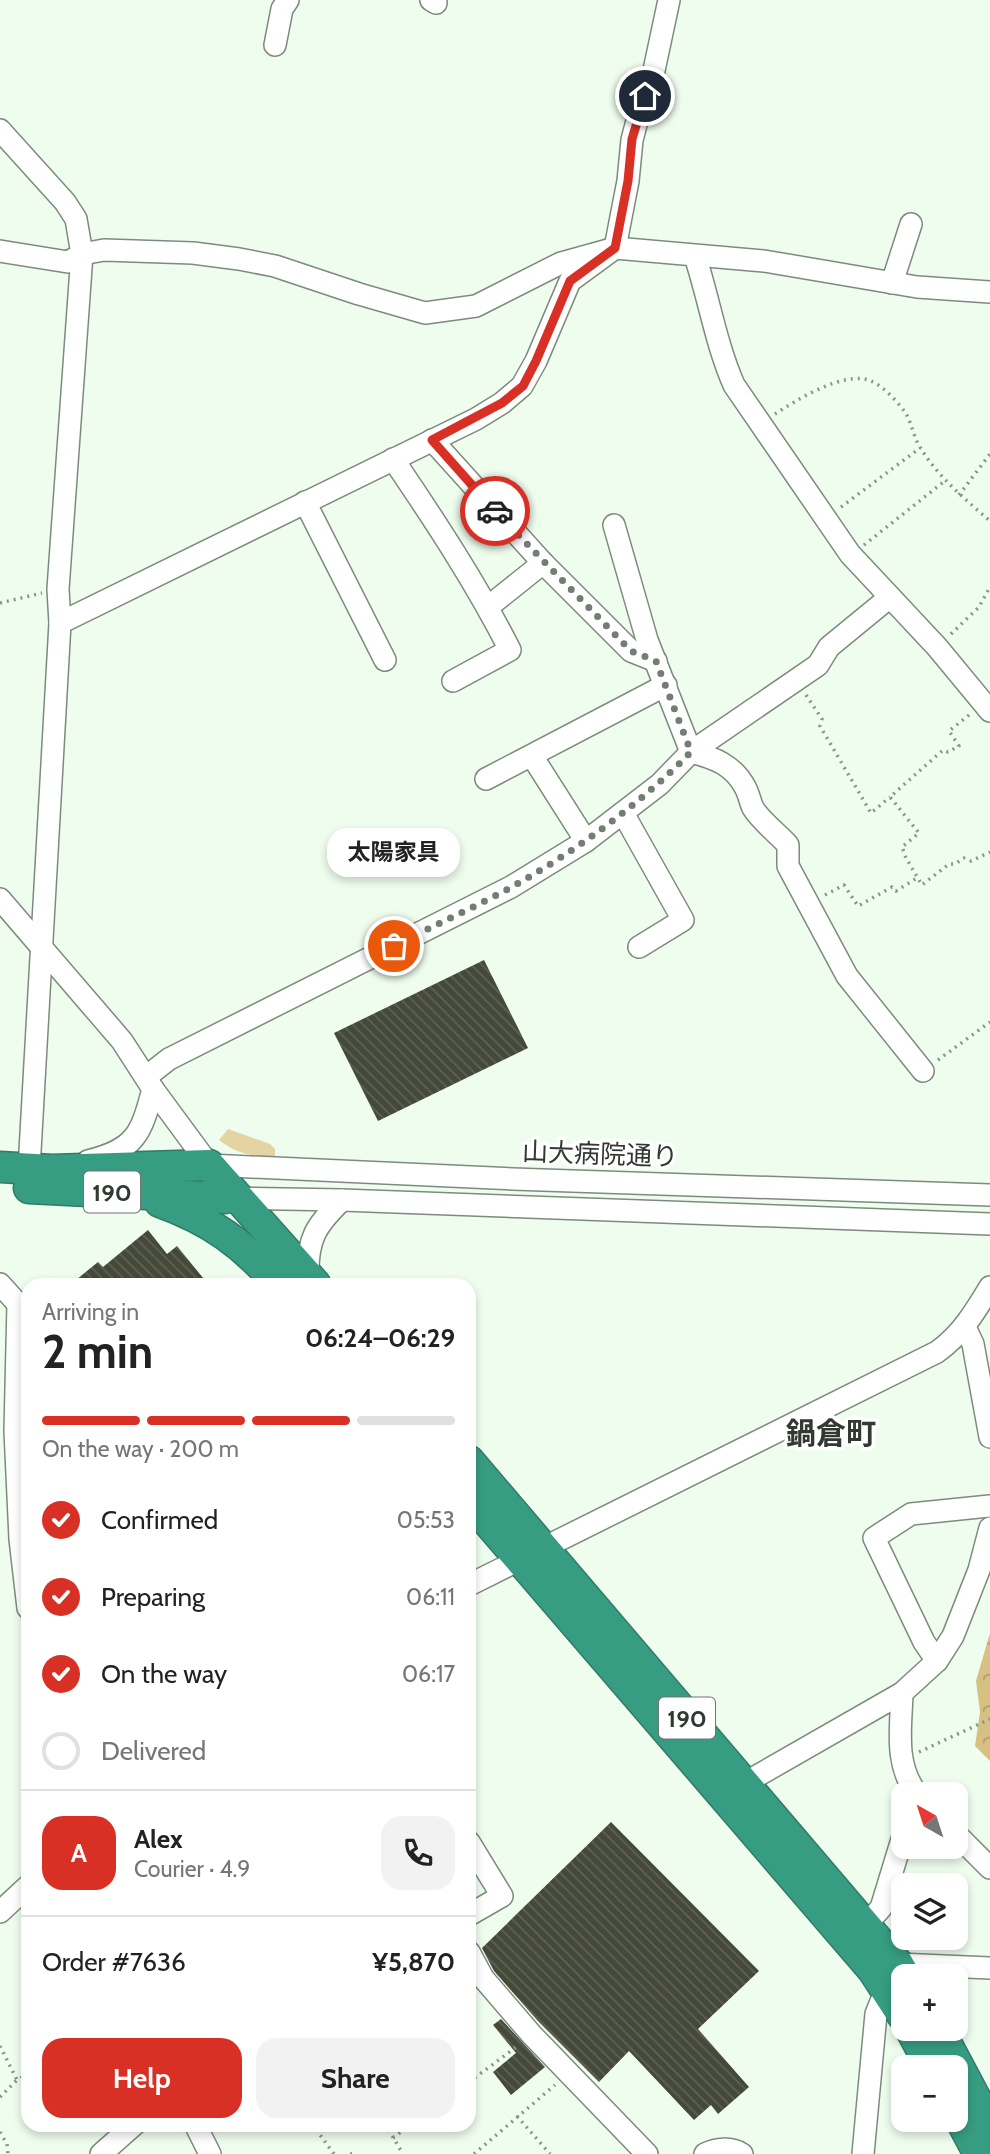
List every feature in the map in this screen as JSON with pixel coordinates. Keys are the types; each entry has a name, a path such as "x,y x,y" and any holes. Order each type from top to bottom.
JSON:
{"highway":[{"name":"190","path":"27,1169 209,1166"},
{"path":"209,1166 232,1198 302,1278"},
{"name":"190","path":"0,1187 232,1198"},
{"name":"190","path":"130,1193 166,1204 221,1230 247,1251 272,1278"},
{"name":"190","path":"476,1471 532,1554 890,1975"},
{"name":"190","path":"476,1506 532,1554 743,1784 865,1926 890,1975"},
{"path":"945,2041 990,2126"},
{"path":"967,2132 979,2154"}],"street":[{"path":"275,45 282,9 288,0"},
{"path":"60,623 432,440 502,403 523,386 570,281 615,248 628,181 632,139 653,75 669,0"},
{"path":"0,130 65,202 76,219 82,254 58,589 60,623 27,1169 110,1156 124,1148 135,1138 145,1120 149,1083 169,1059 511,887 586,841 660,784 691,752 818,665 829,647 890,597"},
{"path":"892,283 911,224"},
{"path":"0,251 68,262 82,254 104,250 146,250 239,259 275,266 425,313 476,306 561,262 615,248 764,261 917,287 990,292"},
{"path":"695,256 707,293 722,358 734,385 850,554 937,647 987,707"},
{"path":"432,440 543,563 631,651 656,661"},
{"path":"393,459 440,528 488,607 510,650 453,681"},
{"path":"305,502 385,660"},
{"path":"614,525 647,640 691,752"},
{"path":"488,607 543,563"},
{"path":"486,779 666,685"},
{"path":"691,752 711,757 735,772 746,788 754,810 788,845 788,866 847,976 923,1071"},
{"path":"532,756 586,841"},
{"path":"623,813 684,920 639,947"},
{"path":"0,899 122,1041 209,1166"},
{"name":"山大病院通り","path":"209,1166 513,1180 990,1195"},
{"path":"232,1198 342,1199 990,1224"},
{"path":"306,1278 311,1237 322,1219 342,1199"},
{"path":"476,1582 917,1363 951,1342 965,1327 990,1287"},
{"path":"11,1298 15,1431 10,1539 21,1581"},
{"path":"965,1327 973,1344 990,1437"},
{"path":"937,1661 924,1642 874,1538 911,1514 990,1506"},
{"path":"743,1784 902,1693 937,1661 953,1636 979,1570 990,1528"},
{"path":"902,1693 901,1760 908,1782"},
{"path":"968,1846 990,1868"},
{"path":"476,1853 502,1896 476,1911"},
{"path":"865,1926 881,1908 896,1859"},
{"path":"0,1912 21,1892"},
{"path":"476,1965 483,1978 532,2035 647,2154"},
{"path":"863,2154 876,2014 890,1975 990,1968"},
{"path":"101,2154 126,2132"},
{"path":"199,2132 210,2154"},
{"path":"705,2154 713,2149 736,2150 742,2154"}],"path":[{"path":"761,423 811,391 855,379 873,382 903,409 920,448 946,480 959,495 990,521"},
{"path":"825,519 920,448"},
{"path":"959,495 990,454"},
{"path":"850,554 882,532 946,480"},
{"path":"937,647 979,607 990,587"},
{"path":"0,603 58,589"},
{"path":"797,681 822,719 820,726 871,813 943,750 948,752 959,746 949,731 987,707"},
{"path":"890,797 919,833 902,847 916,878 922,884 949,864 955,864 964,858 971,861 990,852"},
{"path":"808,904 844,885 858,906 892,887 896,891 916,878"},
{"path":"923,1071 990,1021"},
{"path":"901,1760 990,1719"},
{"path":"476,2077 532,2035"},
{"path":"0,2046 17,2080"},
{"path":"474,2154 568,2073"},
{"path":"0,2097 21,2078"},
{"path":"517,2116 551,2154"},
{"path":"0,2132 7,2144 8,2154"},
{"path":"318,2132 334,2154"},
{"path":"390,2132 403,2154"},
{"path":"393,2137 400,2132"}],"shaded area":[{"path":"228,1129 270,1144 275,1149 275,1158 245,1154 225,1145 219,1140"}],"green space":[{"path":"990,1633 990,1761 975,1746 980,1712 976,1681"}],"building":[{"path":"484,960 528,1048 378,1121 334,1033"},
{"path":"148,1230 167,1254 177,1246 203,1278 78,1278 98,1262 103,1267"},
{"path":"611,1822 759,1971 698,2029 749,2087 718,2114 711,2105 694,2120 629,2051 599,2082 538,2021 494,1971 482,1948"},
{"path":"501,2019 545,2067 511,2095 493,2072 516,2053 493,2025"}],"way so far":[{"path":"394,946 511,887 586,841 660,784 691,752 656,661 631,651 495,511"}],"place":[{"name":"太陽家具","path":"394,946"}],"district":[{"name":"鍋倉町","path":"831,1433"}],"route":[{"path":"495,511 432,440 502,403 523,386 570,281 615,248 628,181 632,139 645,96"}]}
